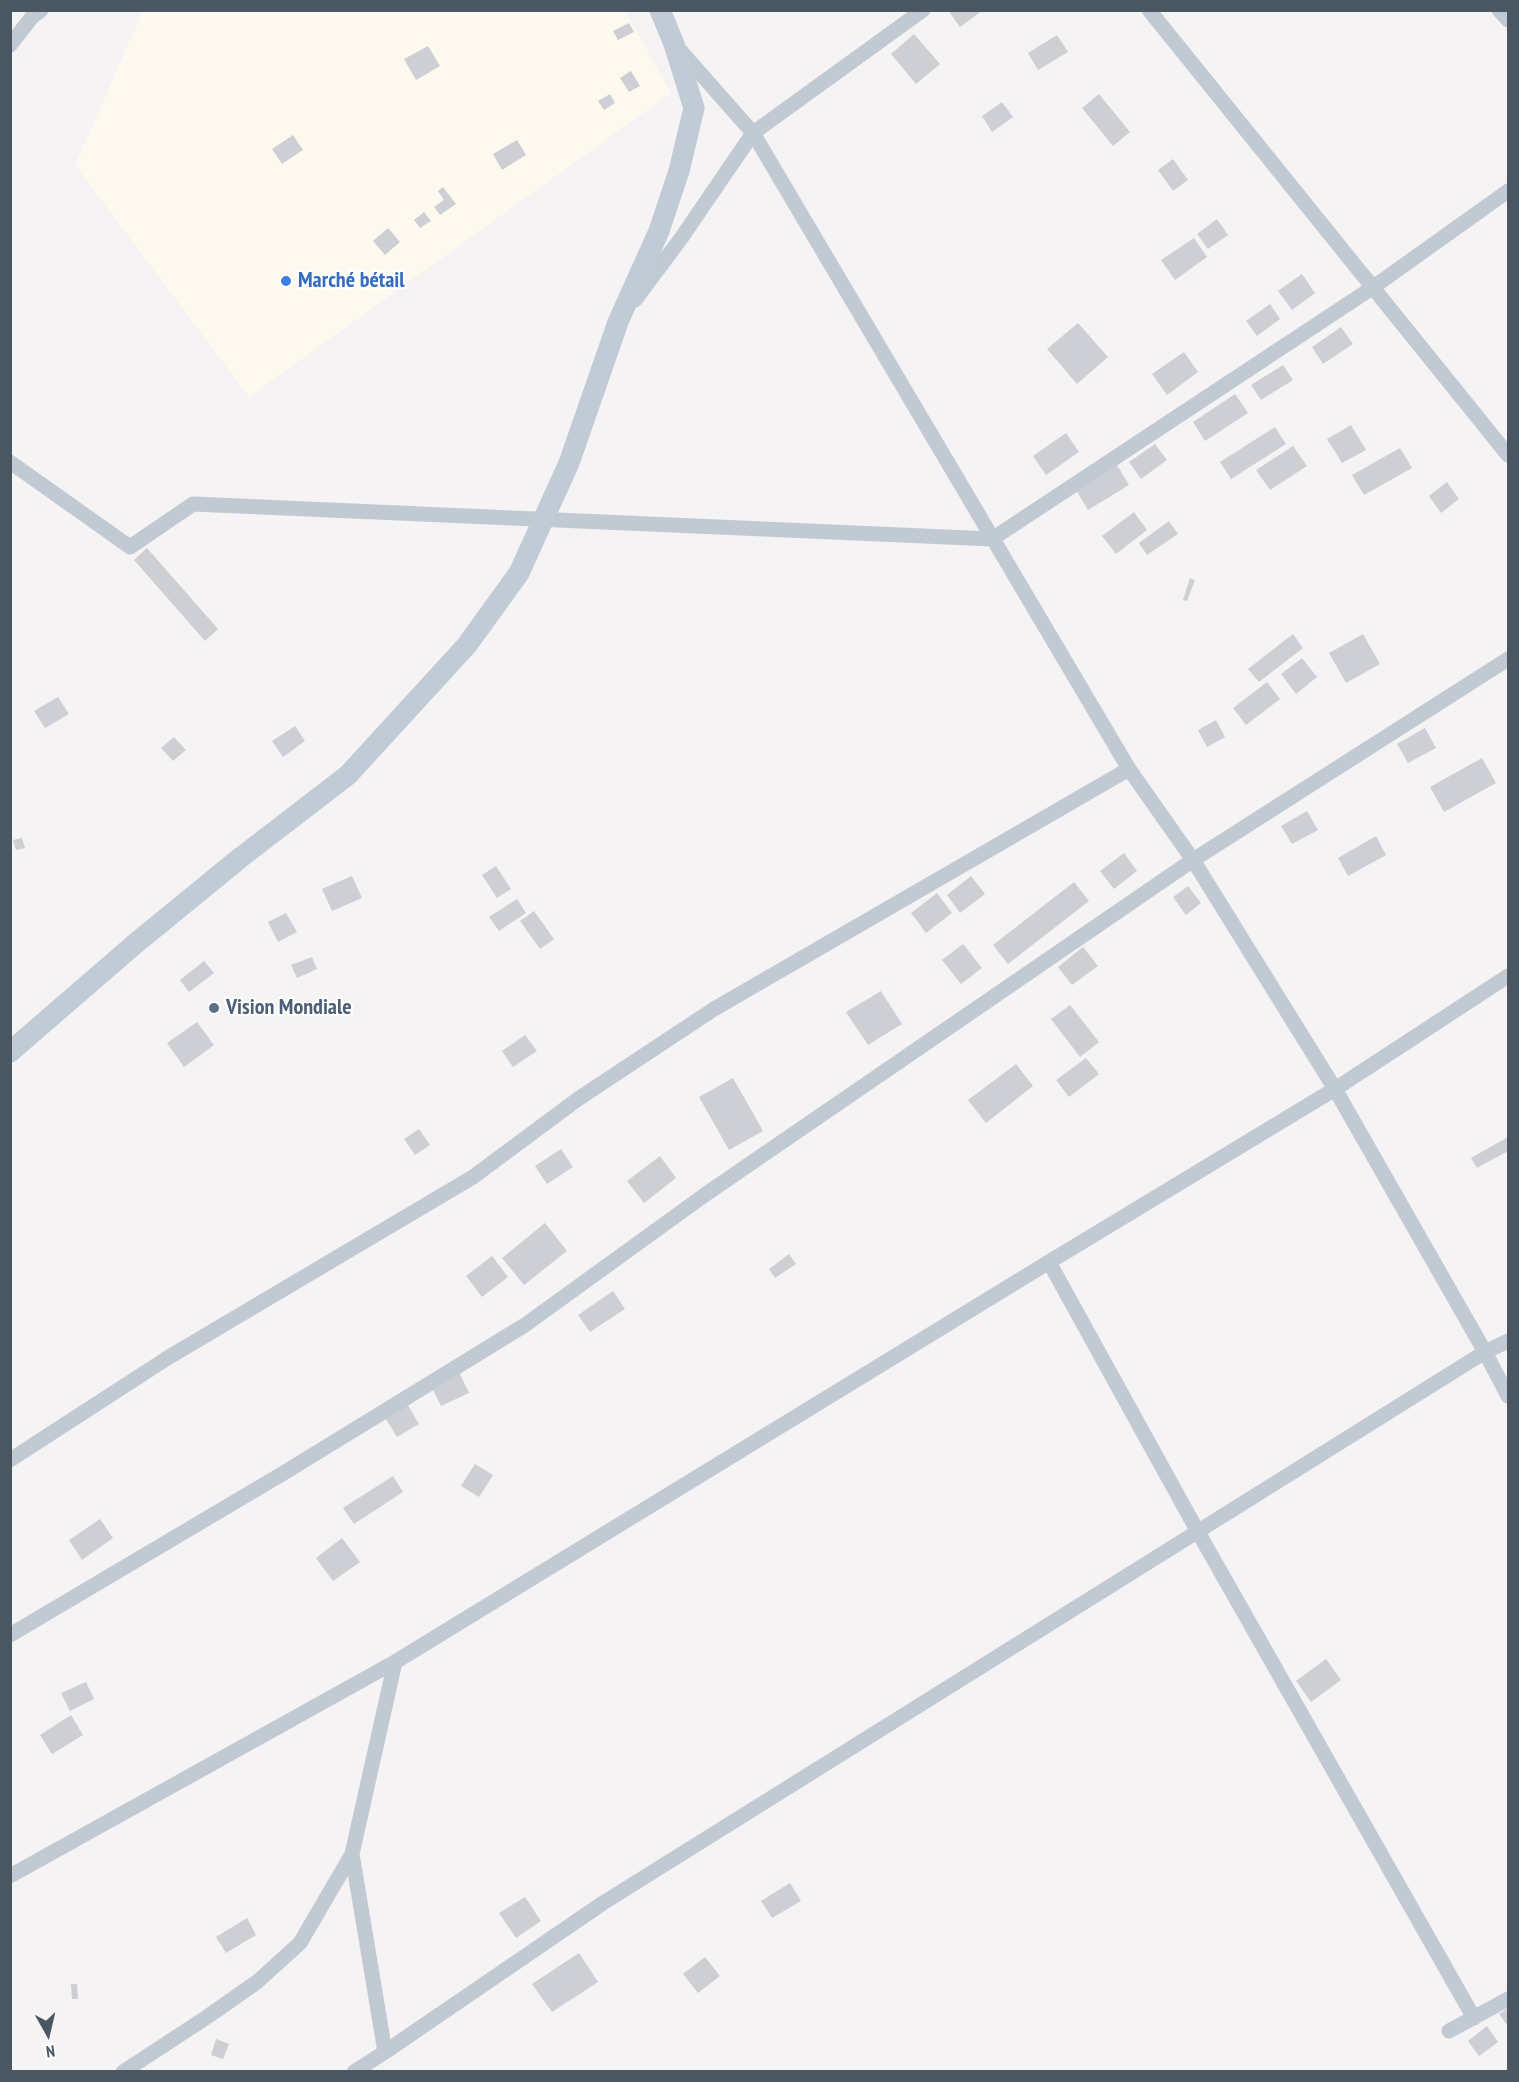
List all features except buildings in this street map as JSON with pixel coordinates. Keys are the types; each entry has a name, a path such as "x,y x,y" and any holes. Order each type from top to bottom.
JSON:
{"street":[{"path":"10,45 40,10"},
{"path":"10,1053 145,936 240,858 348,775 467,645 519,573 569,463 618,322 658,231 679,171 694,108 674,44 660,10"},
{"path":"618,322 682,237 753,133 923,10"},
{"path":"1149,10 1509,455"},
{"path":"1499,10 1509,20"},
{"path":"674,44 753,133 1130,769 1193,860 1335,1089 1509,1396"},
{"path":"10,462 129,547 193,504 992,538 1372,288 1509,191"},
{"path":"10,1635 282,1474 525,1325 705,1194 1193,860 1509,659"},
{"path":"10,1460 169,1357 473,1177 578,1100 714,1009 1130,769"},
{"path":"10,1876 395,1662 1335,1089 1509,976"},
{"path":"1049,1262 1198,1532 1474,2018"},
{"path":"354,2072 603,1903 1485,1352 1509,1341"},
{"path":"123,2072 257,1982 300,1943 352,1854 395,1662"},
{"path":"352,1854 385,2052"},
{"path":"1449,2031 1509,1999"}],"shaded area":[{"name":"Marché bétail","path":"143,11 625,11 671,93 249,397 75,165"}],"place":[{"name":"Marché bétail","path":"286,281"},
{"name":"Vision Mondiale","path":"214,1008"}]}
